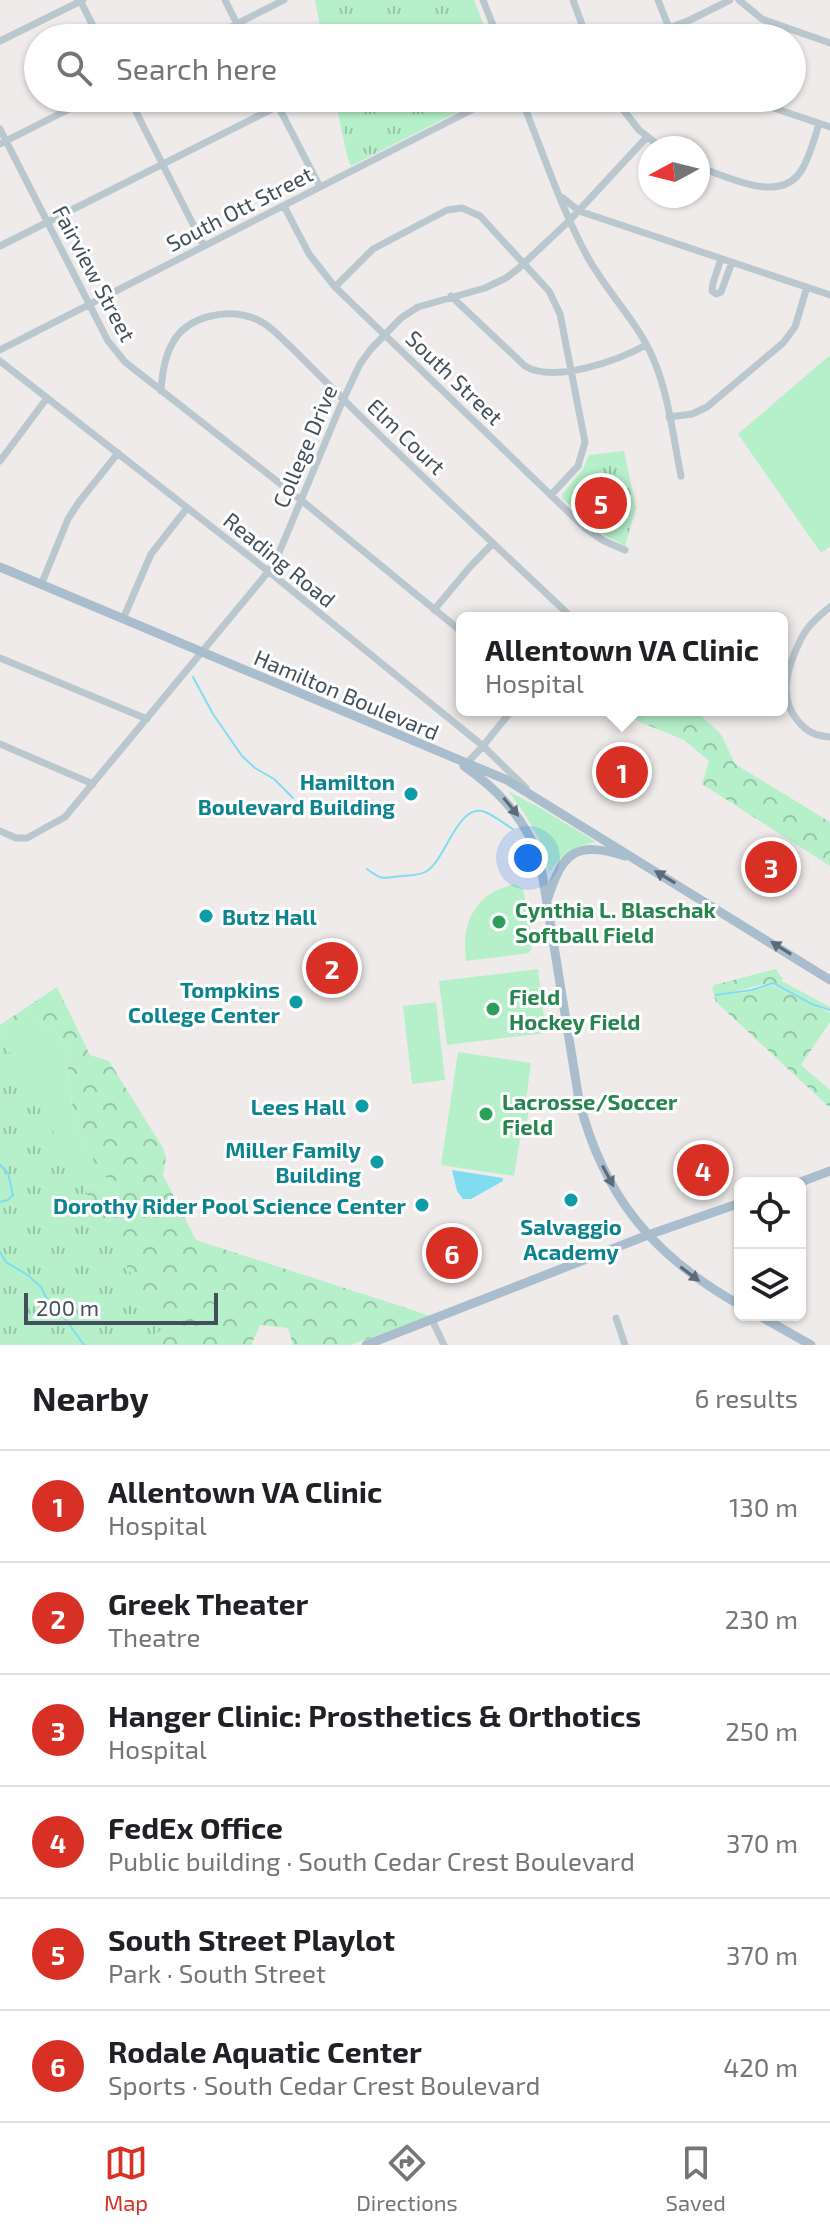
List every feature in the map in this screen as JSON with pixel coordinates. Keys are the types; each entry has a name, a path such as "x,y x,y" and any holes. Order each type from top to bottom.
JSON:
{"main road":[{"name":"Hamilton Boulevard","path":"0,567 507,780 830,980"},
{"path":"451,757 498,792 528,830 540,860 576,1086 586,1127 603,1169 648,1235 696,1279 734,1301"},
{"path":"547,901 561,864 579,851 604,849 636,859"},
{"path":"806,1180 830,1171"},
{"path":"366,1345 648,1235 734,1205"},
{"path":"769,1321 811,1345"}],"street":[{"path":"34,24 81,0 92,24"},
{"path":"225,0 237,24 284,0"},
{"path":"483,0 492,24"},
{"path":"573,0 582,24"},
{"path":"658,0 668,24"},
{"path":"677,24 730,0"},
{"path":"739,0 762,19 776,24"},
{"path":"0,41 24,29"},
{"path":"806,35 830,43"},
{"path":"3,142 63,112"},
{"path":"136,112 204,246"},
{"path":"0,246 163,164 258,112"},
{"path":"281,112 320,187"},
{"name":"South Ott Street","path":"0,350 467,112"},
{"path":"527,112 570,220 596,272 646,345 658,371 681,476"},
{"path":"624,112 646,136"},
{"path":"784,112 830,127"},
{"path":"710,171 761,188 782,186 800,173 819,124"},
{"name":"Fairview Street","path":"0,129 3,142 89,305 125,362 456,627"},
{"name":"College Drive","path":"0,831 16,838 31,837 65,817 268,572 343,400 360,364 371,349 401,318 418,307 496,283 525,263 579,211 638,147"},
{"path":"559,193 579,211 830,295"},
{"name":"South Street","path":"284,206 309,254 335,287 594,535 625,550"},
{"path":"335,287 373,249 447,210 468,209 480,216 554,298 560,314 585,434 584,450 574,472 551,495"},
{"path":"721,259 712,286 714,293 721,292 732,262"},
{"path":"669,417 692,414 707,407 783,343 795,327 807,287"},
{"path":"451,296 525,366 545,374 621,358 646,345"},
{"name":"Elm Court","path":"161,391 165,360 173,341 188,326 208,316 238,315 259,320 275,331 566,612"},
{"name":"Reading Road","path":"0,361 483,746 530,793"},
{"path":"0,461 47,398"},
{"path":"41,585 68,519 118,453"},
{"path":"123,619 151,554 187,508"},
{"path":"434,610 493,543"},
{"path":"788,676 801,639 812,623 830,607"},
{"path":"0,658 147,719"},
{"path":"788,708 807,731 830,737"},
{"path":"467,763 507,716"},
{"path":"0,744 93,784"},
{"path":"616,1318 625,1345"},
{"path":"432,1320 444,1345"}],"green space":[{"path":"315,0 474,0 483,24 319,24"},
{"path":"338,112 457,112 351,166"},
{"path":"830,355 830,546 821,553 738,434"},
{"path":"624,451 636,508 625,546 596,530 562,498 589,455"},
{"path":"626,716 701,716 721,734 735,764 830,822 830,866 702,784 709,761 684,740"},
{"path":"508,791 596,842 568,852 549,874 539,839"},
{"name":"Cynthia L. Blaschak Softball Field","path":"515,884 523,889 533,945 529,953 466,961 466,934 474,911 490,894"},
{"name":"Field Hockey Field","path":"538,969 546,1033 447,1045 439,981"},
{"path":"776,969 783,977 782,981 830,1009 773,982 715,996 749,992 772,985 830,1013 830,1022 801,1065 830,1090 830,1108 716,1002 712,988 714,985"},
{"path":"57,987 90,1055 109,1061 163,1148 166,1158 163,1175 196,1240 431,1316 351,1345 293,1345 288,1328 260,1325 253,1345 131,1345 83,1197 88,1184 116,1187 118,1182 99,1174 75,1129 65,1045 54,1029 41,1022 31,1023 12,1042 5,1040 0,1030 0,1025"},
{"path":"436,1002 445,1080 412,1084 403,1006"},
{"path":"41,1022 54,1029 65,1045 75,1129 99,1173 118,1181 116,1187 88,1184 83,1197 0,1064 0,1030 5,1040 31,1023"},
{"path":"0,1035 161,1329 148,1345 0,1345"},
{"name":"Lacrosse/Soccer Field","path":"458,1052 531,1063 525,1108 529,1109 525,1133 521,1133 514,1176 441,1165"}],"water":[{"path":"452,1170 503,1178 503,1181 471,1199 463,1199 457,1191"}],"waterway":[{"path":"193,677 213,714 242,756 274,779 293,798"},
{"path":"367,869 384,878 424,873 434,865 460,823 476,811 485,812 513,829"},
{"path":"716,995 752,990 773,983 830,1010"},
{"path":"0,1165 8,1173 13,1195 0,1202"},
{"path":"0,1252 6,1262 41,1287 84,1345"}],"place":[{"name":"South Street Playlot","path":"601,503"},
{"name":"Allentown VA Clinic","path":"622,772"},
{"name":"Hamilton Boulevard Building","path":"411,794"},
{"name":"Hanger Clinic: Prosthetics & Orthotics","path":"771,867"},
{"name":"Butz Hall","path":"206,916"},
{"name":"Cynthia L. Blaschak Softball Field","path":"499,922"},
{"name":"Greek Theater","path":"332,968"},
{"name":"Tompkins College Center","path":"296,1002"},
{"name":"Field Hockey Field","path":"493,1009"},
{"name":"Lees Hall","path":"362,1106"},
{"name":"Lacrosse/Soccer Field","path":"486,1114"},
{"name":"Miller Family Building","path":"377,1162"},
{"name":"FedEx Office","path":"703,1170"},
{"name":"Salvaggio Academy","path":"571,1200"},
{"name":"Dorothy Rider Pool Science Center","path":"422,1205"},
{"name":"Rodale Aquatic Center","path":"452,1253"}]}
